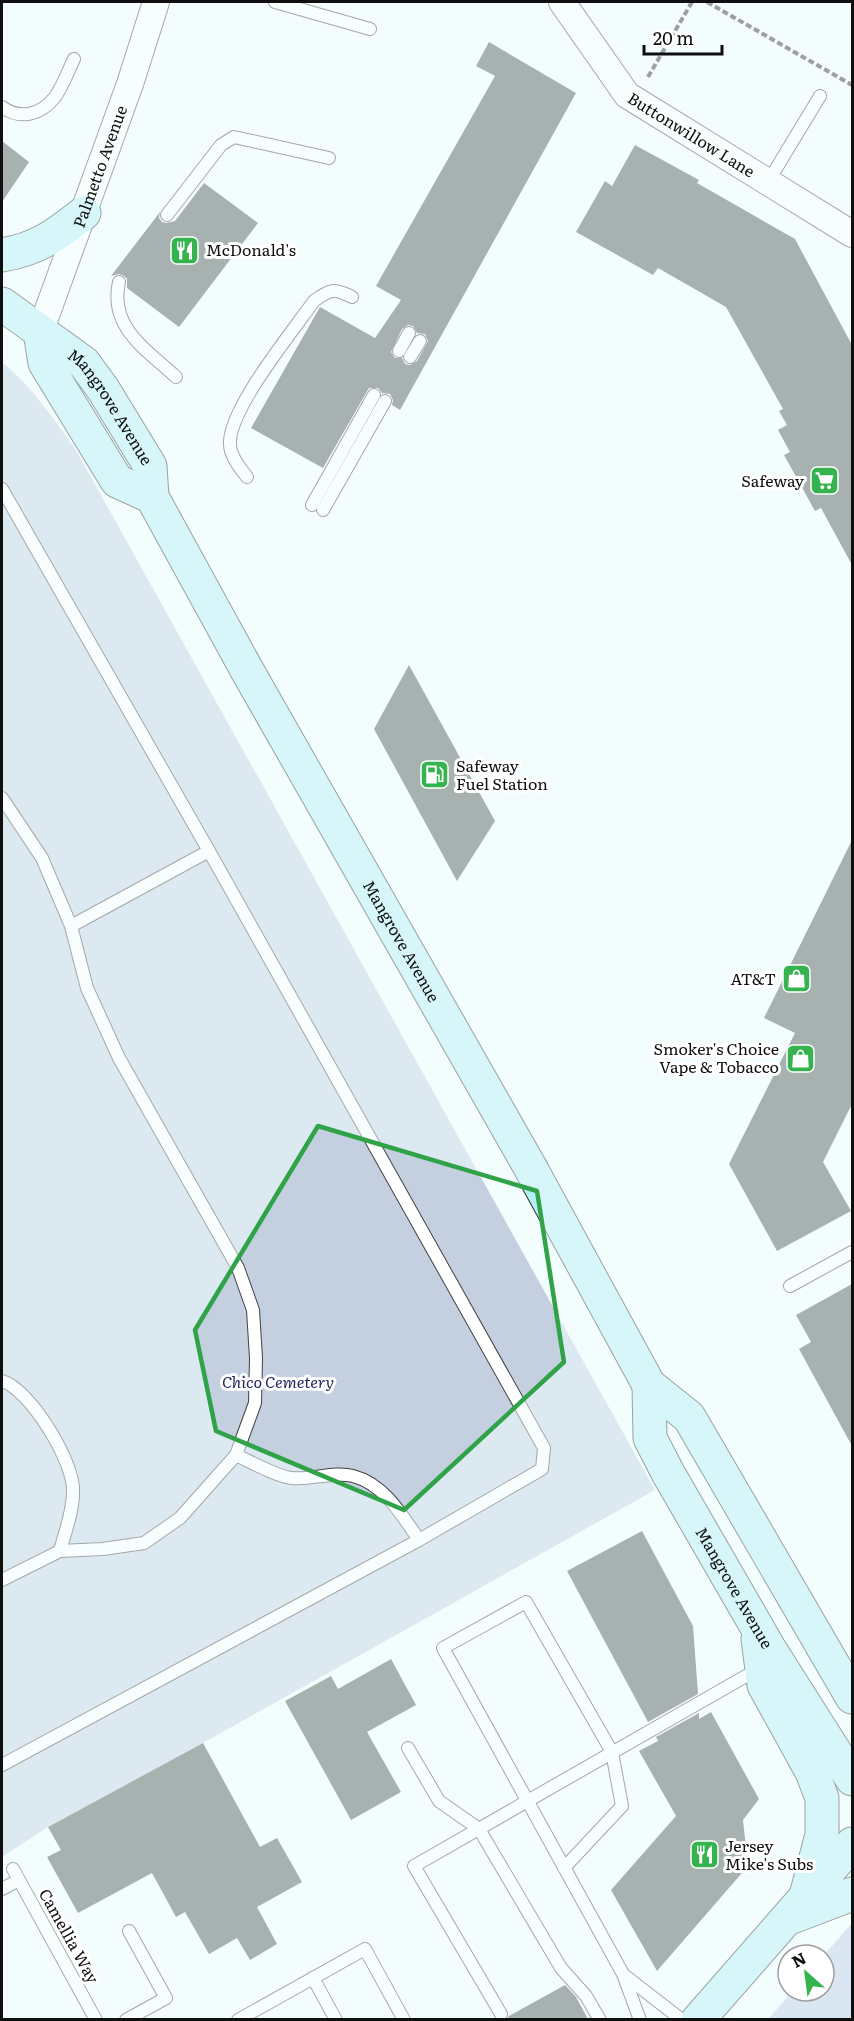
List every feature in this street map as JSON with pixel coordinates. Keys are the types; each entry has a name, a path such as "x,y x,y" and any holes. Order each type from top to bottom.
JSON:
{"street":[{"name":"Palmetto Avenue","path":"40,332 130,84 156,2"},
{"name":"Buttonwillow Lane","path":"562,2 627,95 852,234"},
{"path":"2,255 19,252 53,238 84,213"},
{"path":"2,304 40,332"},
{"name":"Mangrove Avenue","path":"40,332 45,363 117,481 152,497 248,672 530,1167 649,1385 689,1417 850,1689"},
{"name":"Mangrove Avenue","path":"649,1385 650,1438 668,1473 757,1628 852,1779"},
{"path":"757,1628 764,1685 812,1772 822,1798 822,1835 797,1908"},
{"path":"698,2019 852,1844"},
{"path":"797,1908 852,1894"}],"lane":[{"path":"275,2 370,29"},
{"path":"2,107 20,116 35,113 55,98 74,59"},
{"path":"768,182 820,96"},
{"path":"167,215 221,145 234,137 329,158"},
{"path":"119,282 116,296 119,315 131,335 176,377"},
{"path":"247,477 236,463 230,445 234,421 246,398 314,301 327,291 339,290 352,297"},
{"path":"399,351 409,333"},
{"path":"410,357 420,340"},
{"path":"317,507 380,398"},
{"path":"2,491 209,852 544,1448 542,1469 419,1540 2,1765"},
{"path":"2,798 42,858 71,926 87,988 119,1058 238,1268 253,1310 256,1358 255,1403 236,1455 180,1518 144,1543 103,1549 60,1551 2,1580"},
{"path":"71,926 209,852"},
{"path":"790,1286 852,1252"},
{"path":"2,1382 23,1396 51,1431 67,1462 74,1490 60,1551"},
{"path":"236,1455 291,1479 326,1475 353,1476 379,1488 419,1540"},
{"path":"564,1868 622,1806 612,1752 526,1602 443,1648 527,1801 564,1868 623,1974 640,2019"},
{"path":"501,2014 414,1866 761,1667"},
{"path":"408,1748 439,1802 479,1829 561,1968 586,1996 600,2019"},
{"name":"Camellia Way","path":"13,1869 96,2019"},
{"path":"2,1889 19,1880"},
{"path":"126,2019 166,1998 129,1931"},
{"path":"238,2019 254,2016 313,1978 365,1949 404,2019"},
{"path":"623,1974 682,2019"},
{"path":"313,1978 336,2019"}],"path":[{"path":"645,83 692,2"},
{"path":"707,2 852,85"}],"highlighted area":[{"path":"318,1126 537,1191 564,1362 404,1510 216,1431 195,1330"}],"shaded area":[{"path":"852,1923 852,2019 768,2019 782,2003 836,2003 834,1943"}],"green space":[{"name":"Chico Cemetery","path":"2,362 33,393 77,452 655,1490 48,1827 2,1857"}],"building":[{"path":"489,42 576,93 400,410 392,405 393,400 390,394 382,393 378,388 369,388 323,468 251,428 320,307 375,338 401,300 376,286 495,76 476,66","holes":["408,325 413,326 417,333 425,334 428,341 417,361 410,365 405,364 402,358 395,358 391,352 402,329"]},
{"path":"2,141 29,162 2,202"},
{"path":"635,145 699,180 697,183 795,239 852,345 852,565 821,508 815,511 784,455 790,452 778,430 787,425 779,411 783,409 726,307 658,268 653,275 576,232 605,181 612,186"},
{"name":"McDonald's","path":"204,183 258,223 179,327 127,288 127,279 124,276 119,274 111,276 160,212 159,218 162,222 175,221"},
{"name":"Safeway Fuel Station","path":"409,665 495,821 457,881 374,729"},
{"path":"852,840 852,1104 823,1162 851,1211 777,1251 729,1164 795,1033 764,1018"},
{"path":"852,1284 852,1446 799,1349 811,1342 796,1315"},
{"path":"642,1531 693,1626 698,1694 648,1722 567,1571"},
{"path":"391,1659 416,1705 367,1732 401,1792 351,1820 285,1701 331,1676 338,1689"},
{"path":"711,1712 759,1799 743,1820 748,1866 657,1971 611,1890 676,1816 639,1751 658,1741 656,1737 699,1713 699,1719"},
{"path":"203,1743 260,1847 277,1838 302,1882 257,1907 277,1944 250,1960 237,1938 209,1954 185,1912 176,1917 152,1873 78,1913 47,1857 61,1850 48,1827"},
{"path":"565,1985 576,1997 588,2019 507,2019 509,2016"}],"place":[{"name":"McDonald's","path":"185,250"},
{"name":"Safeway","path":"825,481"},
{"name":"Safeway Fuel Station","path":"435,775"},
{"name":"AT&T","path":"797,979"},
{"name":"Smoker's Choice Vape & Tobacco","path":"800,1058"},
{"name":"Jersey Mike's Subs","path":"704,1855"}]}
